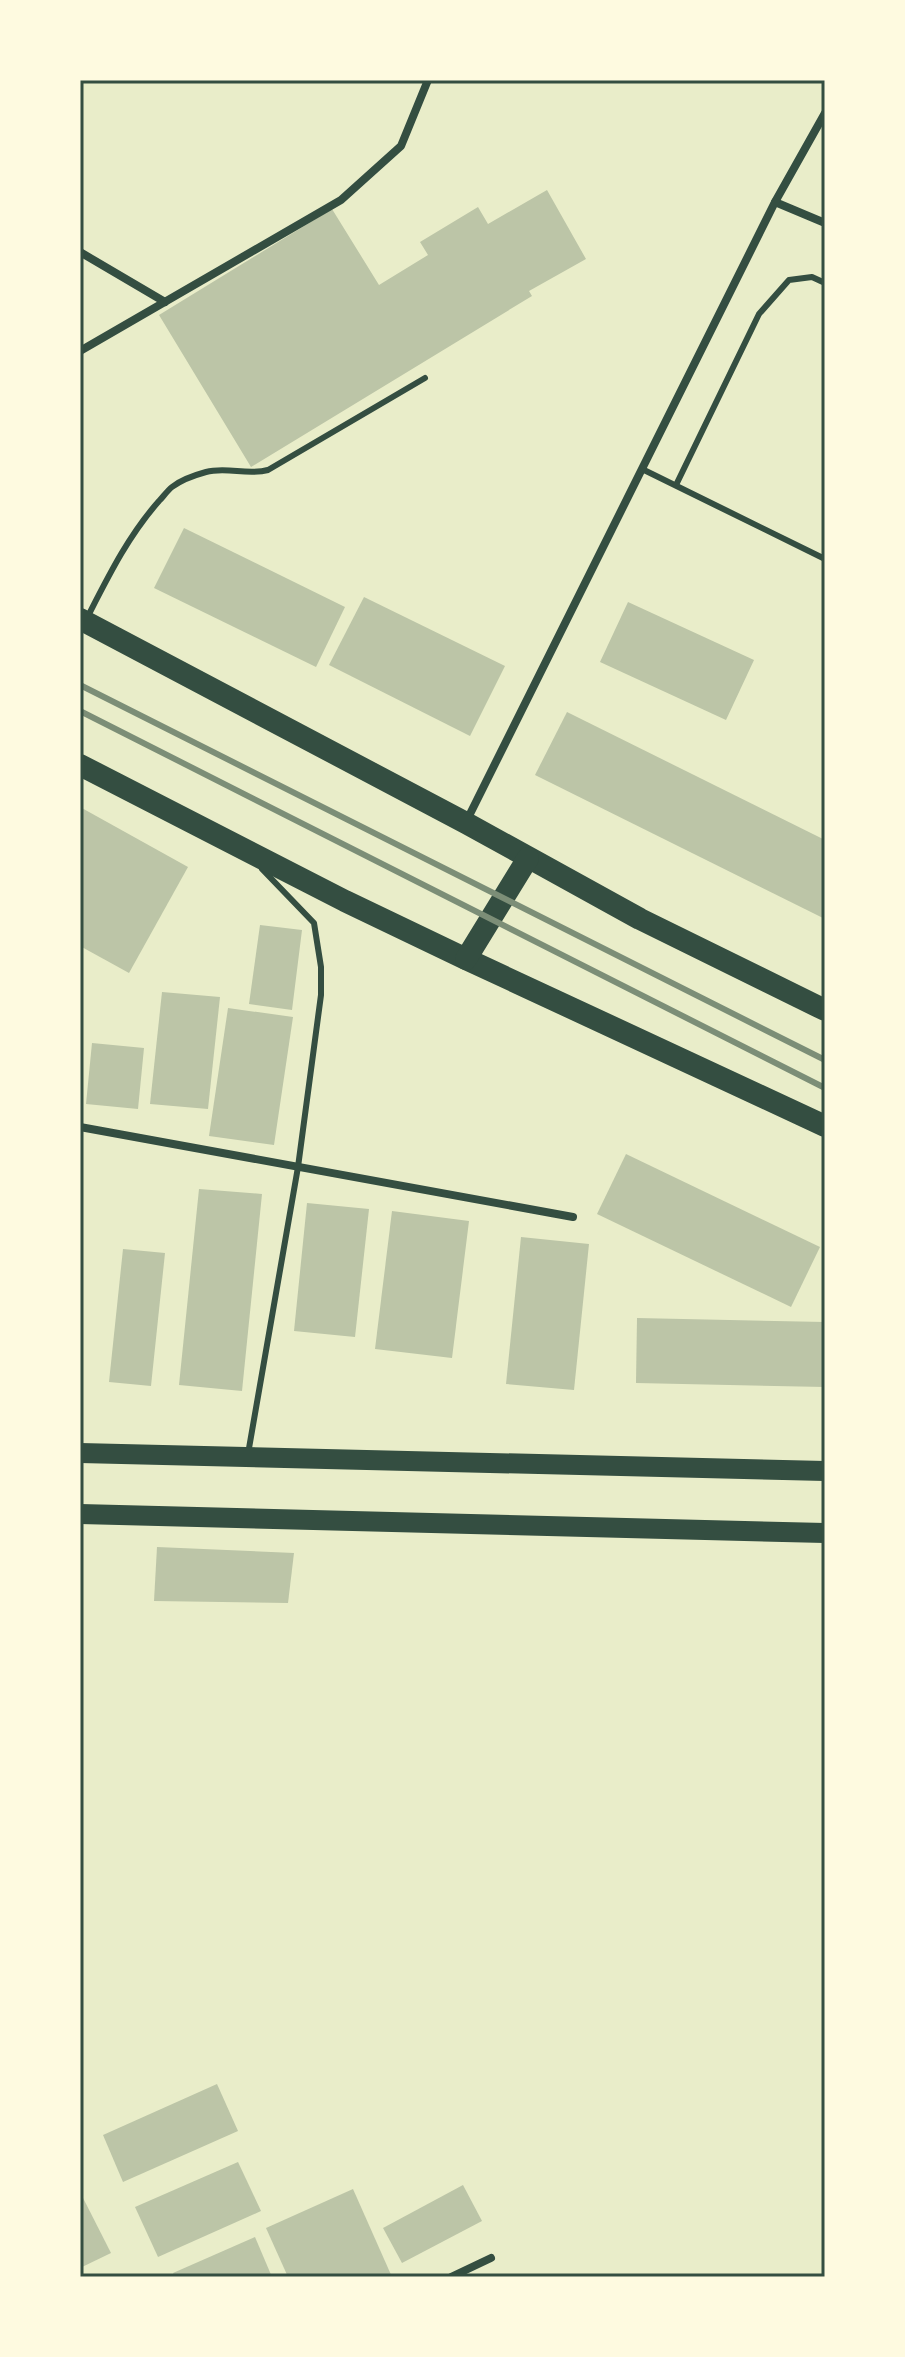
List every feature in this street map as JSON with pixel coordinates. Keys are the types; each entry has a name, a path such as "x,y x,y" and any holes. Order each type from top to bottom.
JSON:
{"highway":[{"path":"82,620 466,823 640,919 825,1010"},
{"path":"80,765 466,959 825,1126"},
{"path":"466,959 528,858"}],"main road":[{"path":"80,1453 825,1471"},
{"path":"80,1514 825,1533"}],"street":[{"path":"80,351 341,200 401,146 428,80"},
{"path":"466,823 775,202 825,113"},
{"path":"775,202 825,223"},
{"path":"80,252 165,302"},
{"path":"80,1127 573,1217"},
{"path":"451,2277 491,2258"}],"lane":[{"path":"676,485 759,314 789,280 812,277 825,283"},
{"path":"82,620 142,520 172,487 210,471 232,470 254,474 268,470 425,378"},
{"path":"642,469 825,559"},
{"path":"236,845 314,923 321,967 321,995 298,1167 247,1457"}],"building":[{"path":"547,190 586,259 529,291 532,296 251,467 159,315 332,209 379,285 428,255 420,242 478,207 488,224"},
{"path":"184,528 345,607 316,667 154,588"},
{"path":"364,597 505,666 470,736 329,665"},
{"path":"628,602 754,660 726,720 600,662"},
{"path":"567,712 825,840 825,919 535,775"},
{"path":"80,807 188,867 129,973 80,946"},
{"path":"260,925 302,930 292,1010 249,1004"},
{"path":"162,992 220,997 208,1109 150,1104"},
{"path":"228,1008 293,1017 274,1145 209,1136"},
{"path":"92,1043 144,1048 138,1109 86,1104"},
{"path":"626,1154 820,1247 791,1307 597,1214"},
{"path":"199,1189 262,1194 242,1391 179,1385"},
{"path":"307,1203 369,1209 355,1337 294,1331"},
{"path":"392,1211 469,1221 452,1358 375,1349"},
{"path":"521,1237 589,1244 574,1390 506,1384"},
{"path":"123,1249 165,1253 151,1386 109,1382"},
{"path":"637,1318 825,1322 825,1387 636,1383"},
{"path":"157,1547 294,1553 288,1603 154,1601"},
{"path":"217,2084 238,2131 123,2182 103,2135"},
{"path":"238,2162 261,2211 158,2257 135,2207"},
{"path":"463,2185 482,2221 402,2263 383,2228"},
{"path":"353,2189 392,2277 288,2277 266,2228"},
{"path":"80,2192 111,2253 80,2268"},
{"path":"255,2237 272,2277 175,2277 173,2273"}],"railway":[{"path":"80,685 825,1060"},
{"path":"80,711 825,1088"}]}
